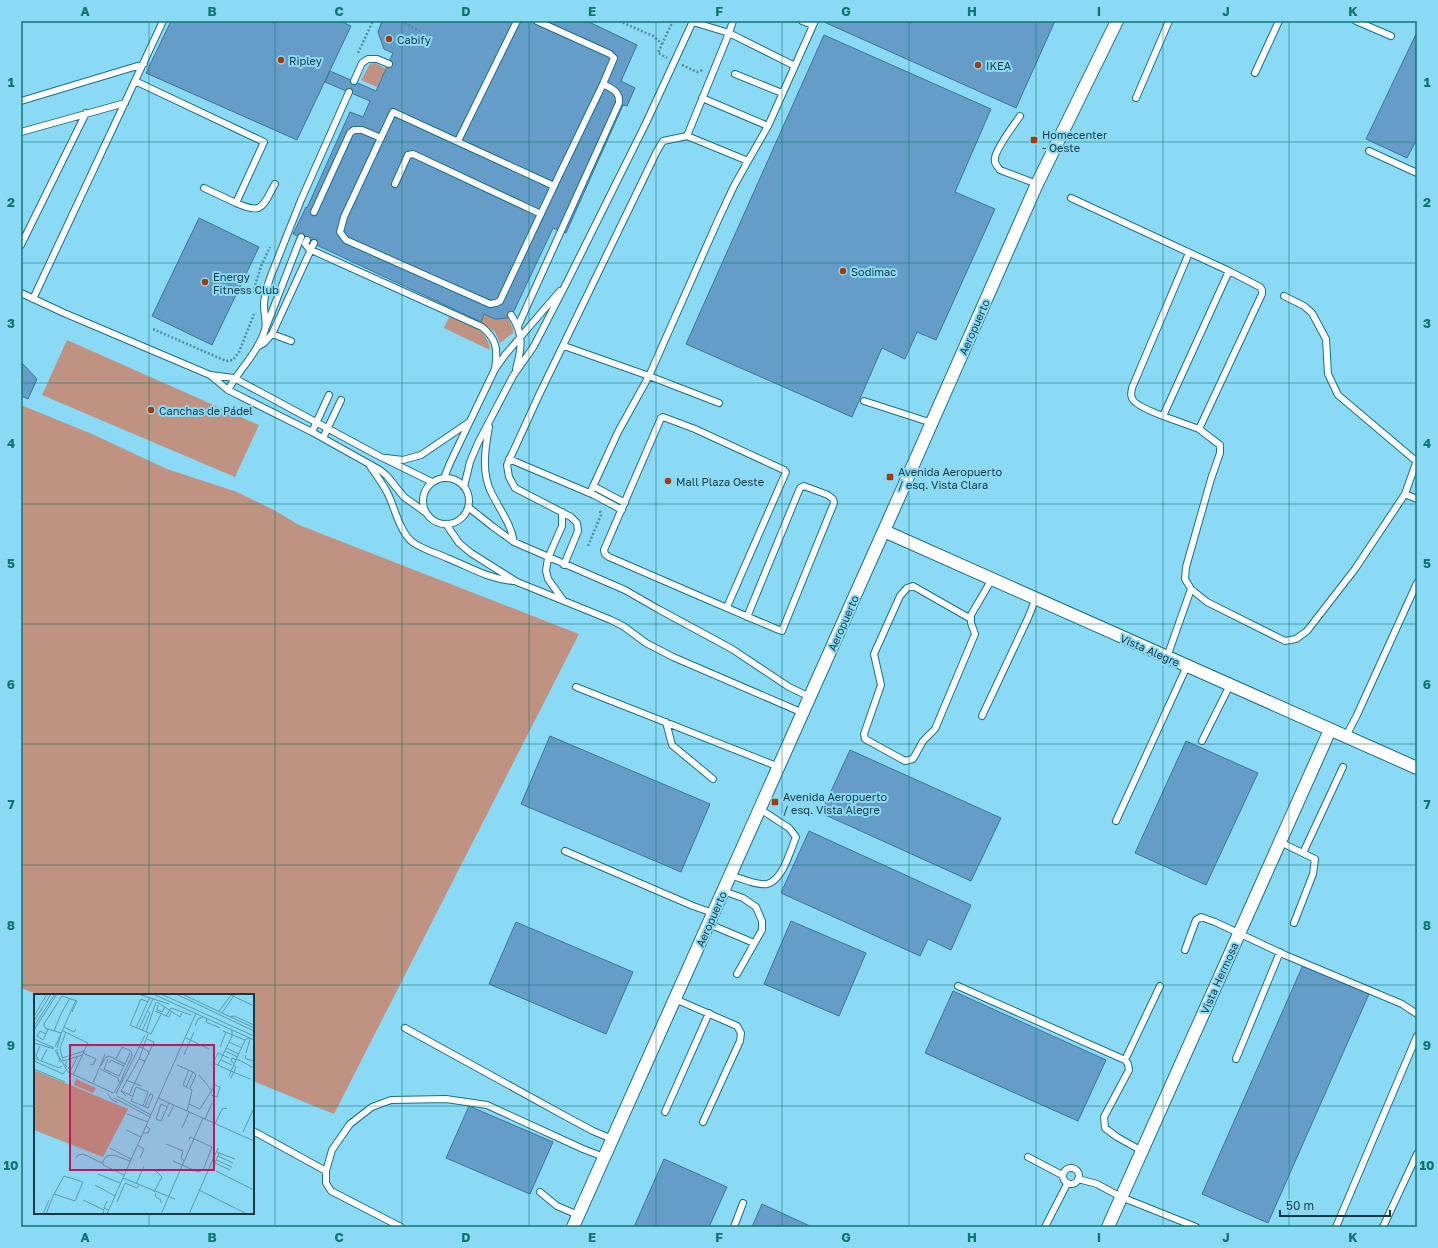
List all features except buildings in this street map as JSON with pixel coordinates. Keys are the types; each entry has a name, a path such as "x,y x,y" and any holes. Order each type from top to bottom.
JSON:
{"street":[{"name":"Aeropuerto","path":"573,1227 724,891 1037,184 1117,21"},
{"name":"Vista Alegre","path":"884,530 1417,768"},
{"name":"Vista Hermosa","path":"1108,1227 1330,730"}],"lane":[{"path":"33,299 163,21"},
{"path":"458,141 517,21"},
{"path":"537,21 612,56 613,61 500,301 494,304 483,300 346,240 340,232 341,223 394,112 554,186"},
{"path":"464,487 470,462 478,443 514,376 534,346 567,282 643,130 693,21 729,33 795,66"},
{"path":"687,136 733,21"},
{"path":"590,493 618,432 649,376 734,186 768,126 814,23 804,21"},
{"path":"1136,98 1169,21"},
{"path":"1255,73 1279,21"},
{"path":"1356,21 1391,36"},
{"path":"354,81 362,63 368,59 377,59 389,64"},
{"path":"21,101 144,64"},
{"path":"735,74 782,93"},
{"path":"136,81 264,142 236,203"},
{"path":"518,326 619,103 619,96 617,92 603,84"},
{"path":"265,329 264,305 268,284 301,200 349,92"},
{"path":"702,98 768,126"},
{"path":"21,132 125,104"},
{"path":"21,244 86,114"},
{"path":"1020,116 999,148 995,158 996,165 1000,170 1037,184"},
{"path":"314,212 350,133 354,130 362,130 381,138"},
{"path":"564,564 578,527 575,520 515,488 509,477 507,465 509,459 663,141 687,136 748,161"},
{"path":"1369,151 1417,173"},
{"path":"395,184 408,155 413,154 541,214"},
{"path":"204,188 249,209 259,208 265,203 275,184"},
{"path":"1071,198 1229,271 1260,287 1262,290 1262,294 1199,430"},
{"path":"228,390 234,378 255,348 265,329 304,239 305,244 309,249 482,327 491,335 495,345 495,369"},
{"path":"255,348 272,334 314,243"},
{"path":"1189,253 1132,388 1131,395 1132,399 1136,403 1162,416 1199,430 1220,445 1220,453 1186,567 1185,579 1191,589 1207,602 1285,641 1296,639 1307,631 1355,569 1405,494 1417,460 1338,395 1328,374 1326,339 1312,313 1304,306 1284,296"},
{"path":"1162,416 1229,271"},
{"path":"444,478 495,369 567,282"},
{"path":"21,293 210,375 234,378 377,456 432,482"},
{"path":"511,315 518,326 521,336 520,353 514,376"},
{"path":"272,334 291,341"},
{"path":"564,346 649,376 719,404"},
{"path":"210,375 228,390 312,432 368,463 387,476 404,496 425,512 431,520 441,524 457,521 462,517 468,507 468,493 464,487 455,480 444,478 432,482 427,487 422,499 425,512"},
{"path":"312,432 329,395"},
{"path":"323,438 341,400"},
{"path":"864,401 932,423"},
{"path":"726,607 786,473 785,471 695,430 663,417 661,418 604,550 609,558 747,617 782,631 834,503 833,499 804,486 800,488 747,617"},
{"path":"490,421 485,458 486,478 491,492 510,526 514,542"},
{"path":"377,456 403,460 421,455 470,422"},
{"path":"509,459 590,493 622,510"},
{"path":"368,463 383,485 400,524 412,541 421,547 484,575 500,580 516,582"},
{"path":"594,486 625,503"},
{"path":"1405,494 1417,499"},
{"path":"468,507 514,542 630,593 658,610 732,649 791,688 810,697"},
{"path":"562,512 562,526 548,558 546,571 548,579 564,601"},
{"path":"446,524 459,543 471,553 516,582 623,626 646,643 673,657 803,713"},
{"path":"971,619 914,586 907,588 900,596 874,654 881,685 864,734 865,739 905,761 914,759 923,741 935,729 972,645 975,634 971,619 972,615 992,579"},
{"path":"1346,736 1417,584"},
{"path":"1167,657 1191,589"},
{"path":"982,716 1036,598"},
{"path":"1116,821 1187,666"},
{"path":"1202,741 1230,685"},
{"path":"576,687 779,767"},
{"path":"666,722 672,745 713,779"},
{"path":"1303,853 1343,767"},
{"path":"730,875 753,882 767,884 780,877 796,837 789,828 760,809"},
{"path":"1280,842 1315,859 1313,874 1294,923"},
{"path":"565,851 693,906 754,943"},
{"path":"724,891 743,898 756,906 760,914 762,930 738,974"},
{"path":"1185,950 1196,920 1201,917 1402,1004 1417,1014"},
{"path":"1236,1059 1280,952"},
{"path":"958,986 1125,1060 1128,1064 1129,1070 1104,1117 1105,1128 1116,1137 1142,1151"},
{"path":"1125,1060 1160,986"},
{"path":"675,999 738,1026 741,1033 740,1041 703,1122"},
{"path":"666,1112 709,1013"},
{"path":"405,1028 588,1128 612,1139"},
{"path":"1336,1227 1417,1036"},
{"path":"401,1227 331,1192 326,1183 326,1171 332,1150 350,1124 372,1107 391,1100 446,1099 487,1105 577,1147 604,1157"},
{"path":"254,1132 326,1171"},
{"path":"1383,1227 1417,1154"},
{"path":"1028,1157 1062,1175"},
{"path":"1073,1167 1077,1170 1079,1175 1078,1179 1074,1184 1067,1184 1063,1180 1062,1175 1064,1170 1073,1167"},
{"path":"1078,1179 1097,1184 1121,1197 1196,1227"},
{"path":"1045,1227 1067,1184"},
{"path":"540,1192 557,1206 578,1215"},
{"path":"734,1227 743,1203"}],"path":[{"path":"356,56 373,21"},
{"path":"401,21 420,31 422,41 425,45"},
{"path":"662,44 673,21"},
{"path":"254,297 254,289 261,266 271,245"},
{"path":"153,329 226,361 233,360 239,352 255,313"},
{"path":"588,546 601,515 597,498"}],"shaded area":[{"path":"375,63 386,69 377,87 361,80 370,64"},
{"path":"484,314 495,319 508,318 513,329 513,333 500,343 495,332 481,322"},
{"path":"450,315 469,324 481,332 489,343 490,350 444,328"},
{"name":"Canchas de Pádel","path":"67,340 259,425 235,477 42,395"},
{"path":"21,405 92,434 167,469 237,492 274,510 299,525 579,634 334,1114 254,1081 254,994 36,994 21,988"}],"place":[{"name":"Cabify","path":"389,39"},
{"name":"Ripley","path":"281,60"},
{"name":"IKEA","path":"978,65"},
{"name":"Homecenter - Oeste","path":"1034,140"},
{"name":"Sodimac","path":"843,271"},
{"name":"Energy Fitness Club","path":"205,282"},
{"name":"Canchas de Pádel","path":"151,410"},
{"name":"Avenida Aeropuerto / esq. Vista Clara","path":"890,477"},
{"name":"Mall Plaza Oeste","path":"668,481"},
{"name":"Avenida Aeropuerto / esq. Vista Alegre","path":"775,802"}]}
